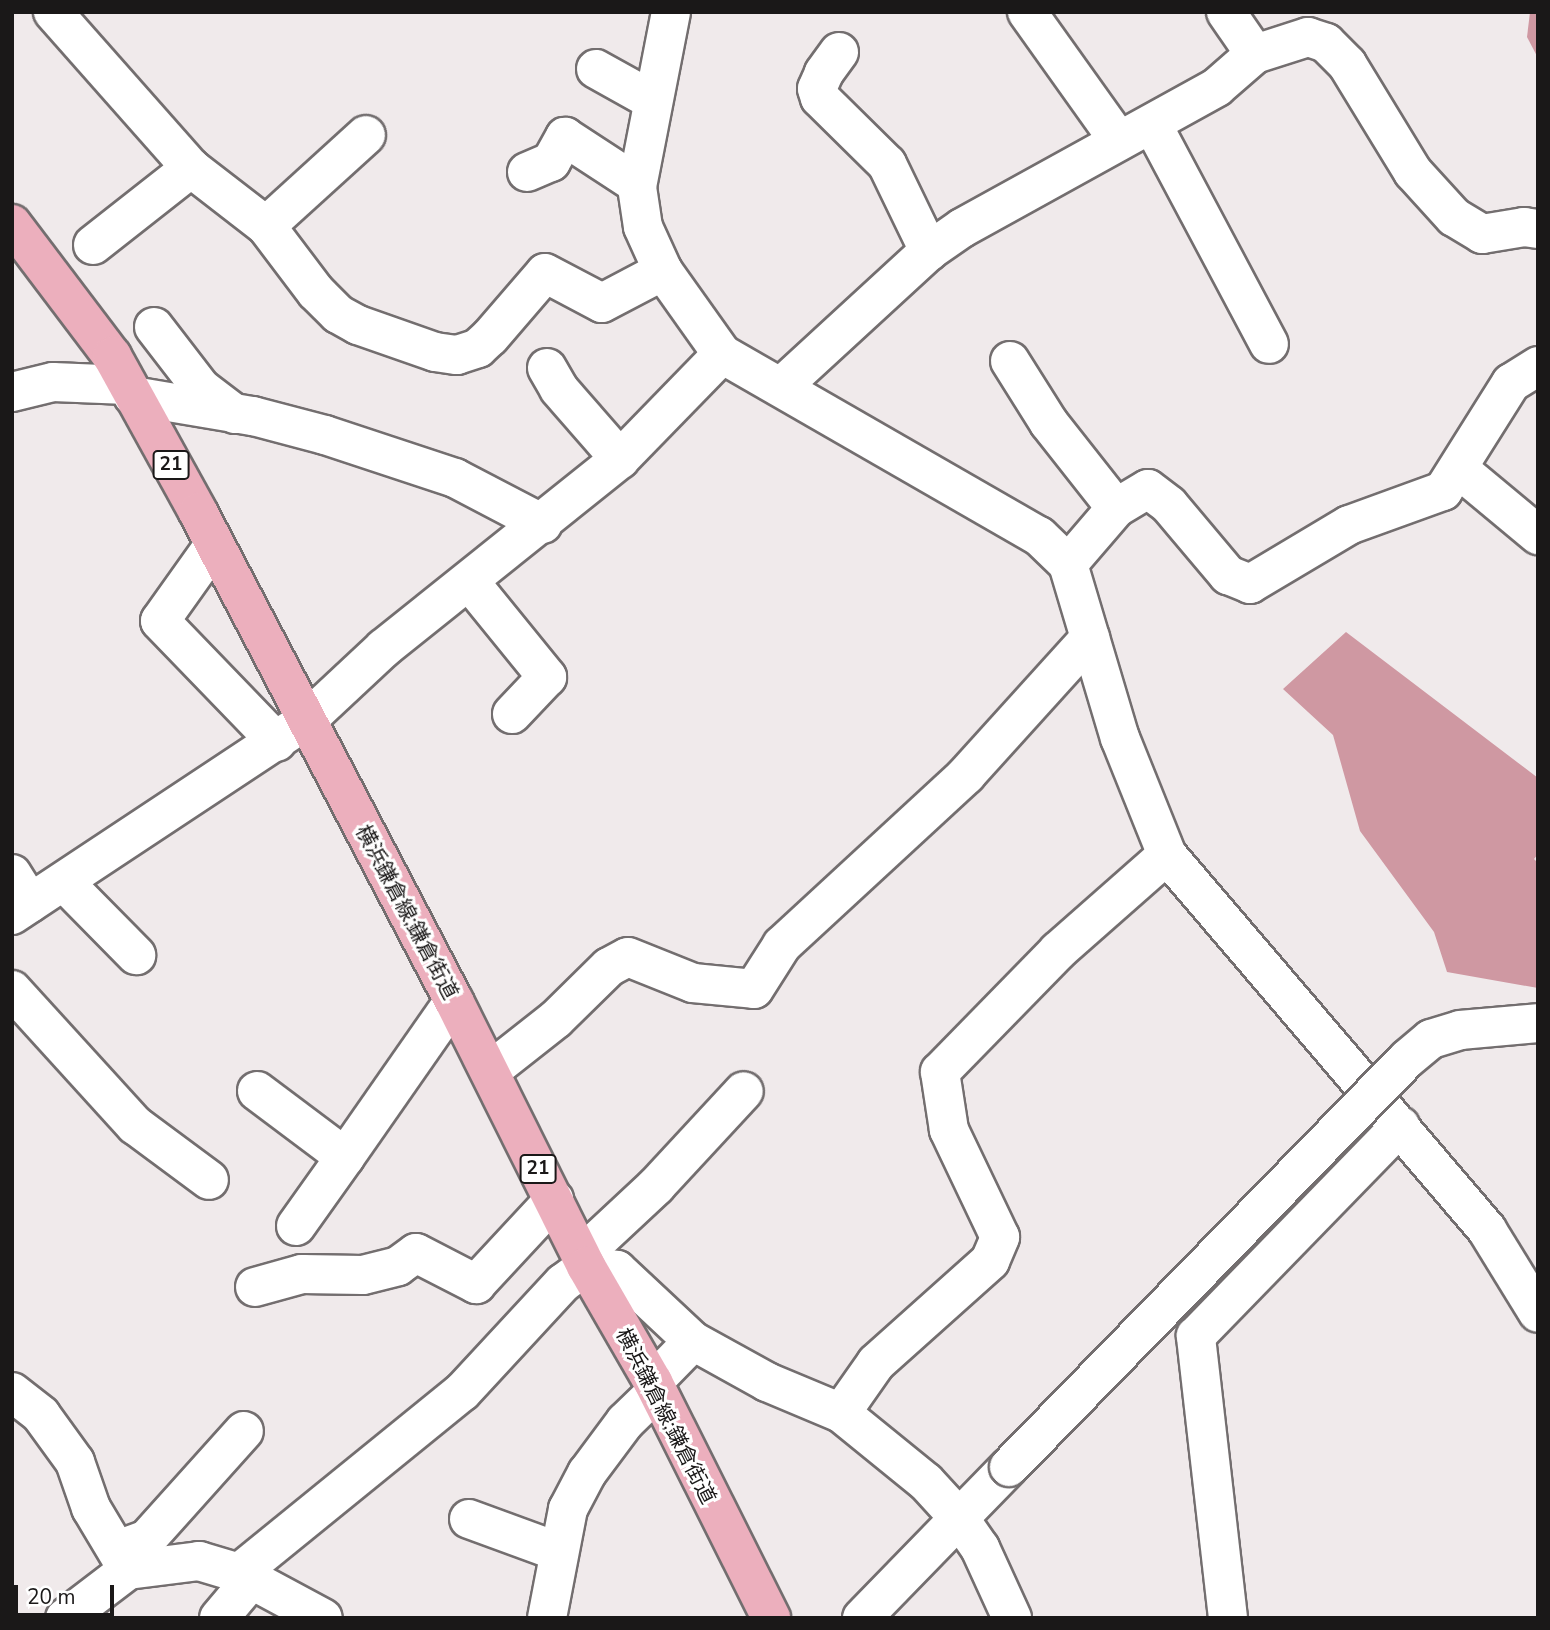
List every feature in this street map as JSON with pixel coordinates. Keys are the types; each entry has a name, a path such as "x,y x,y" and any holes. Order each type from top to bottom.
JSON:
{"main road":[{"name":"横浜鎌倉線;鎌倉街道","path":"12,224 113,356 214,545 292,731 454,1001 584,1261 655,1386 771,1618"}],"street":[{"path":"53,12 191,168 266,226 338,314 448,355 478,348 545,273 602,303 663,271"},
{"path":"671,12 637,184 643,227 663,271 722,354 1039,536 1068,565 1120,738 1167,855 1487,1230 1538,1313"},
{"path":"1027,12 1119,141"},
{"path":"1226,12 1255,54"},
{"path":"781,387 929,251 1217,87 1255,54 1308,37 1326,43 1347,64 1413,172 1454,216 1482,234 1524,227 1538,229"},
{"path":"839,52 817,89 820,98 887,164 929,251"},
{"path":"596,69 652,100"},
{"path":"1152,124 1269,344"},
{"path":"266,226 366,135"},
{"path":"527,172 551,162 565,137 637,184"},
{"path":"93,245 191,168"},
{"path":"154,327 201,388 235,414"},
{"path":"18,897 64,881 292,731 374,657 543,524 620,459 722,354"},
{"path":"1010,361 1049,423 1116,508"},
{"path":"1068,565 1116,508 1148,489 1169,505 1228,575 1250,584 1349,525 1443,491 1460,470 1468,449 1511,383 1538,366"},
{"path":"547,368 559,389 620,459"},
{"path":"12,392 53,382 130,391 325,435 455,478 543,524"},
{"path":"1460,470 1538,535"},
{"path":"214,545 160,621 292,731"},
{"path":"469,581 547,677 512,714"},
{"path":"490,1071 556,1019 609,967 628,957 693,983 754,989 782,945 965,775 1090,638"},
{"path":"841,1413 876,1363 990,1261 1000,1237 949,1130 940,1090 940,1072 1058,951 1167,855"},
{"path":"64,881 136,955"},
{"path":"12,990 135,1125 209,1180"},
{"path":"296,1226 454,1001"},
{"path":"862,1618 1407,1059 1431,1040 1460,1030 1538,1023"},
{"path":"257,1091 345,1157"},
{"path":"219,1618 245,1576 462,1392 744,1091"},
{"path":"1228,1618 1196,1336 1400,1126"},
{"path":"255,1287 302,1274 363,1275 398,1266 416,1253 476,1284 554,1200"},
{"path":"584,1261 617,1270 693,1341 767,1382 841,1413 926,1482 959,1518 980,1548 1012,1618"},
{"path":"547,1618 568,1509 587,1473 625,1422 693,1341"},
{"path":"12,1392 41,1415 61,1440 75,1462 91,1508 122,1560"},
{"path":"65,1618 122,1560 147,1539 244,1431"},
{"path":"469,1519 559,1552"},
{"path":"122,1560 199,1561 245,1576 323,1618"}],"shaded area":[{"path":"1530,12 1538,12 1538,58 1527,37"},
{"path":"1346,632 1538,778 1538,854 1534,859 1538,863 1538,988 1447,972 1434,932 1360,831 1333,735 1283,689"}]}
